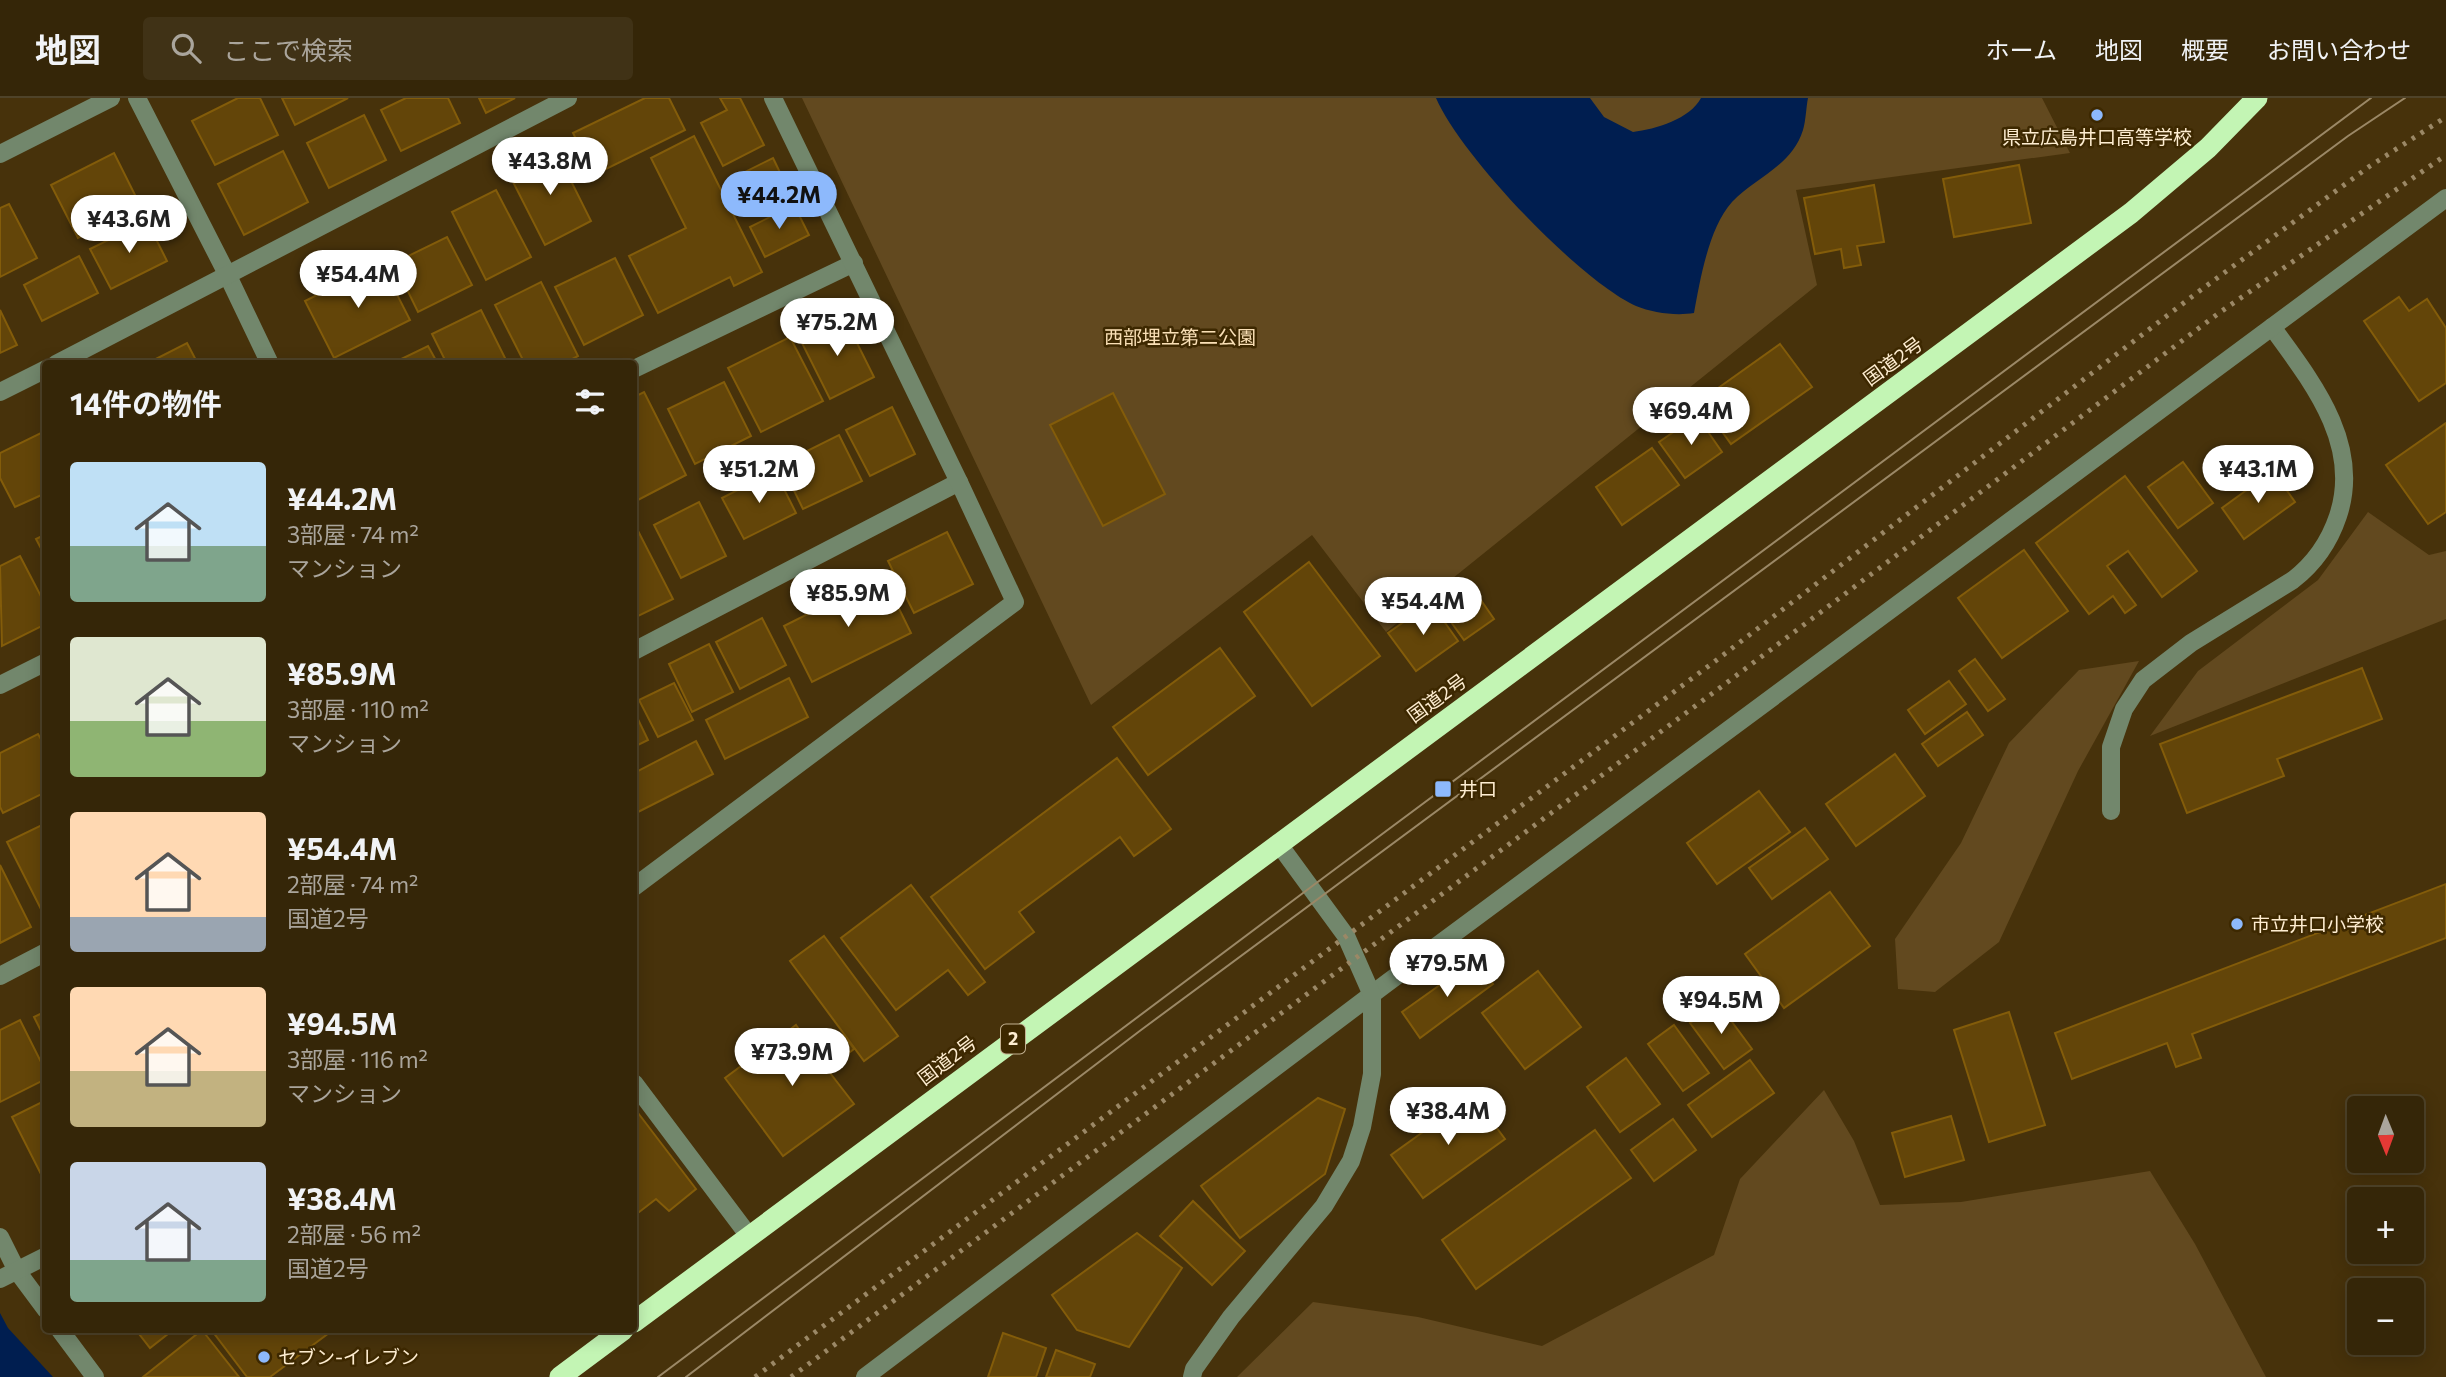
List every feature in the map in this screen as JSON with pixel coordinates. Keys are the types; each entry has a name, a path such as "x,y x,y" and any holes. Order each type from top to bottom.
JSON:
{"highway":[{"name":"国道2号","path":"637,1320 2120,221 2208,148 2257,98"},
{"path":"560,1377 618,1333"}],"street":[{"path":"0,154 111,98"},
{"path":"137,98 268,360"},
{"path":"63,360 568,98"},
{"path":"637,885 1015,603 773,98"},
{"path":"864,1377 1372,995 2446,198"},
{"path":"637,368 854,263"},
{"path":"2111,811 2111,747 2124,709 2143,680 2191,643 2307,569 2327,542 2340,511 2344,461 2335,428 2300,366 2272,327"},
{"path":"0,392 42,371"},
{"path":"637,649 959,482"},
{"path":"0,685 42,664"},
{"path":"1192,1377 1194,1369 1231,1317 1324,1206 1351,1161 1362,1127 1371,1074 1372,995 1346,936 1278,843"},
{"path":"0,976 42,954"},
{"path":"637,1087 749,1236"},
{"path":"0,1237 17,1271 42,1305"},
{"path":"0,1279 42,1258"},
{"path":"62,1333 94,1377"}],"green space":[{"name":"西部埋立第二公園","path":"802,98 2042,98 2070,153 1796,190 1817,285 1386,632 1312,535 1091,705"},
{"path":"2368,512 2429,555 2446,551 2446,619 2150,736 2198,671 2318,580"},
{"path":"2139,661 2078,771 1999,942 1935,992 1898,989 1895,939 1961,843 2009,743 2079,670"},
{"path":"1824,1090 1854,1141 1880,1205 1961,1202 2150,1171 2195,1244 2266,1377 1237,1377 1313,1302 1418,1317 1542,1346 1714,1255 1740,1179"}],"water":[{"path":"1436,98 1590,98 1604,117 1633,132 1681,117 1701,98 1808,98 1804,126 1798,142 1782,162 1741,193 1724,213 1711,239 1694,313 1680,314 1657,312 1636,306 1584,271 1524,214 1495,182 1449,123"},
{"path":"0,1313 8,1328 53,1377 0,1377"}],"building":[{"path":"238,98 260,98 278,135 215,165 192,121"},
{"path":"282,98 348,98 295,125"},
{"path":"406,98 448,98 460,123 401,151 381,110"},
{"path":"479,98 515,98 486,113"},
{"path":"645,98 669,98 685,130 594,175 573,133"},
{"path":"720,98 740,98 764,145 723,166 701,123 727,110"},
{"path":"364,115 386,160 329,188 307,143"},
{"path":"694,136 762,272 734,286 730,277 658,313 629,256 686,228 651,158"},
{"path":"555,149 591,221 545,245 508,172"},
{"path":"283,151 308,202 244,235 218,184"},
{"path":"114,153 141,207 78,238 51,185"},
{"path":"773,158 787,187 744,208 729,180"},
{"path":"2019,165 2031,223 1954,237 1943,179"},
{"path":"1874,185 1884,242 1857,246 1861,265 1844,268 1841,249 1815,254 1804,198"},
{"path":"496,190 531,257 486,280 452,212"},
{"path":"9,204 37,258 0,277 0,208"},
{"path":"794,205 809,235 765,257 750,227"},
{"path":"147,221 167,261 111,289 90,249"},
{"path":"447,237 472,285 418,312 394,263"},
{"path":"79,256 98,293 42,321 24,285"},
{"path":"615,258 643,315 584,345 555,287"},
{"path":"381,263 410,320 334,358 305,301"},
{"path":"541,282 578,356 570,360 523,360 495,305"},
{"path":"2399,297 2409,311 2427,299 2446,328 2446,383 2419,401 2364,321"},
{"path":"0,310 17,345 0,353"},
{"path":"481,310 506,360 445,360 432,334"},
{"path":"844,317 874,377 830,399 800,339"},
{"path":"790,337 823,401 761,432 728,368"},
{"path":"187,343 196,360 154,360"},
{"path":"1780,344 1812,387 1731,444 1700,401"},
{"path":"428,346 436,360 399,360"},
{"path":"724,382 751,436 695,464 668,409"},
{"path":"644,392 686,475 637,500 637,396"},
{"path":"1113,393 1165,494 1103,526 1050,425"},
{"path":"892,407 915,454 870,476 846,430"},
{"path":"1697,416 1722,452 1685,478 1659,442"},
{"path":"2446,423 2446,512 2428,524 2386,465"},
{"path":"42,432 42,495 15,507 0,478 0,453"},
{"path":"839,435 862,481 803,509 781,464"},
{"path":"1652,448 1679,485 1622,525 1596,487"},
{"path":"2183,462 2213,503 2178,528 2148,487"},
{"path":"775,471 796,513 744,539 722,498"},
{"path":"2273,471 2295,502 2244,539 2222,508"},
{"path":"2125,476 2197,571 2162,597 2128,551 2107,566 2136,605 2125,613 2113,596 2089,614 2036,543"},
{"path":"699,502 726,556 681,578 654,525"},
{"path":"637,529 673,599 637,617"},
{"path":"947,532 973,584 914,613 888,561"},
{"path":"42,536 42,550 36,539"},
{"path":"2024,550 2068,611 2002,658 1958,598"},
{"path":"20,556 42,598 42,626 2,646 0,566"},
{"path":"1309,562 1380,656 1312,706 1244,612"},
{"path":"883,576 911,633 812,682 784,626"},
{"path":"1467,580 1494,619 1464,640 1436,601"},
{"path":"1431,603 1458,641 1416,671 1388,633"},
{"path":"762,618 786,665 740,689 716,642"},
{"path":"709,644 733,692 692,712 669,664"},
{"path":"1220,648 1255,696 1148,775 1113,727"},
{"path":"1975,659 2005,699 1988,711 1959,671"},
{"path":"2362,668 2382,719 2277,759 2284,776 2187,813 2160,744"},
{"path":"789,678 808,717 725,759 706,720"},
{"path":"1949,681 1966,704 1925,734 1908,710"},
{"path":"674,683 693,720 658,737 639,700"},
{"path":"1967,712 1983,735 1938,766 1922,744"},
{"path":"637,717 648,740 637,746"},
{"path":"38,734 42,741 42,794 3,813 0,807 0,753"},
{"path":"696,741 713,774 637,812 637,771"},
{"path":"1895,754 1925,796 1856,846 1826,804"},
{"path":"1117,758 1171,829 1134,856 1120,837 1019,912 1034,932 985,969 931,897"},
{"path":"1759,791 1790,832 1717,884 1687,843"},
{"path":"42,825 42,911 7,842"},
{"path":"1805,828 1828,859 1772,899 1749,868"},
{"path":"0,865 31,927 0,943"},
{"path":"2446,884 2446,938 2192,1034 2201,1058 2176,1067 2167,1043 2072,1079 2055,1033"},
{"path":"911,885 985,982 968,995 948,970 896,1010 841,938"},
{"path":"1830,892 1870,946 1784,1008 1745,954"},
{"path":"824,936 898,1036 864,1061 790,961"},
{"path":"1479,964 1493,984 1420,1038 1402,1012 1468,965"},
{"path":"1538,971 1581,1027 1525,1069 1482,1013"},
{"path":"1718,1003 1752,1049 1724,1069 1690,1023"},
{"path":"2009,1012 2045,1125 1989,1142 1954,1030"},
{"path":"42,1013 42,1033 34,1017"},
{"path":"20,1020 42,1064 42,1081 0,1102 0,1030"},
{"path":"796,1025 817,1054 844,1035 854,1049 827,1069 854,1104 783,1156 725,1078"},
{"path":"1674,1025 1709,1073 1683,1091 1648,1044"},
{"path":"1626,1058 1660,1104 1620,1132 1587,1087"},
{"path":"1750,1060 1774,1093 1712,1137 1688,1105"},
{"path":"1473,1096 1505,1139 1423,1198 1391,1155"},
{"path":"1318,1098 1345,1109 1325,1174 1240,1238 1201,1186"},
{"path":"42,1102 42,1176 12,1117"},
{"path":"637,1112 696,1189 669,1211 656,1199 637,1214"},
{"path":"1951,1116 1964,1160 1905,1177 1892,1133"},
{"path":"1673,1119 1696,1150 1654,1181 1631,1150"},
{"path":"1595,1130 1631,1178 1476,1289 1442,1240"},
{"path":"1193,1201 1245,1251 1212,1285 1160,1236"},
{"path":"1137,1233 1182,1268 1129,1347 1077,1330 1052,1295"},
{"path":"138,1333 169,1333 150,1348"},
{"path":"198,1333 204,1333 239,1377 143,1377"},
{"name":"セブン-イレブン","path":"214,1333 329,1333 270,1377 247,1377"},
{"path":"1003,1333 1046,1348 1036,1377 988,1377"},
{"path":"1056,1350 1095,1364 1090,1377 1046,1377"}],"tram line":[{"path":"658,1377 2371,98"},
{"path":"686,1377 1141,1030 2348,136 2405,98"}],"railway":[{"path":"755,1377 1714,662 2198,292 2370,166 2446,117"},
{"path":"791,1377 1729,681 2219,313 2446,155"}],"place":[{"name":"県立広島井口高等学校","path":"2097,115"},
{"name":"井口","path":"1443,789"},
{"name":"市立井口小学校","path":"2237,924"},
{"name":"セブン-イレブン","path":"264,1357"}]}
